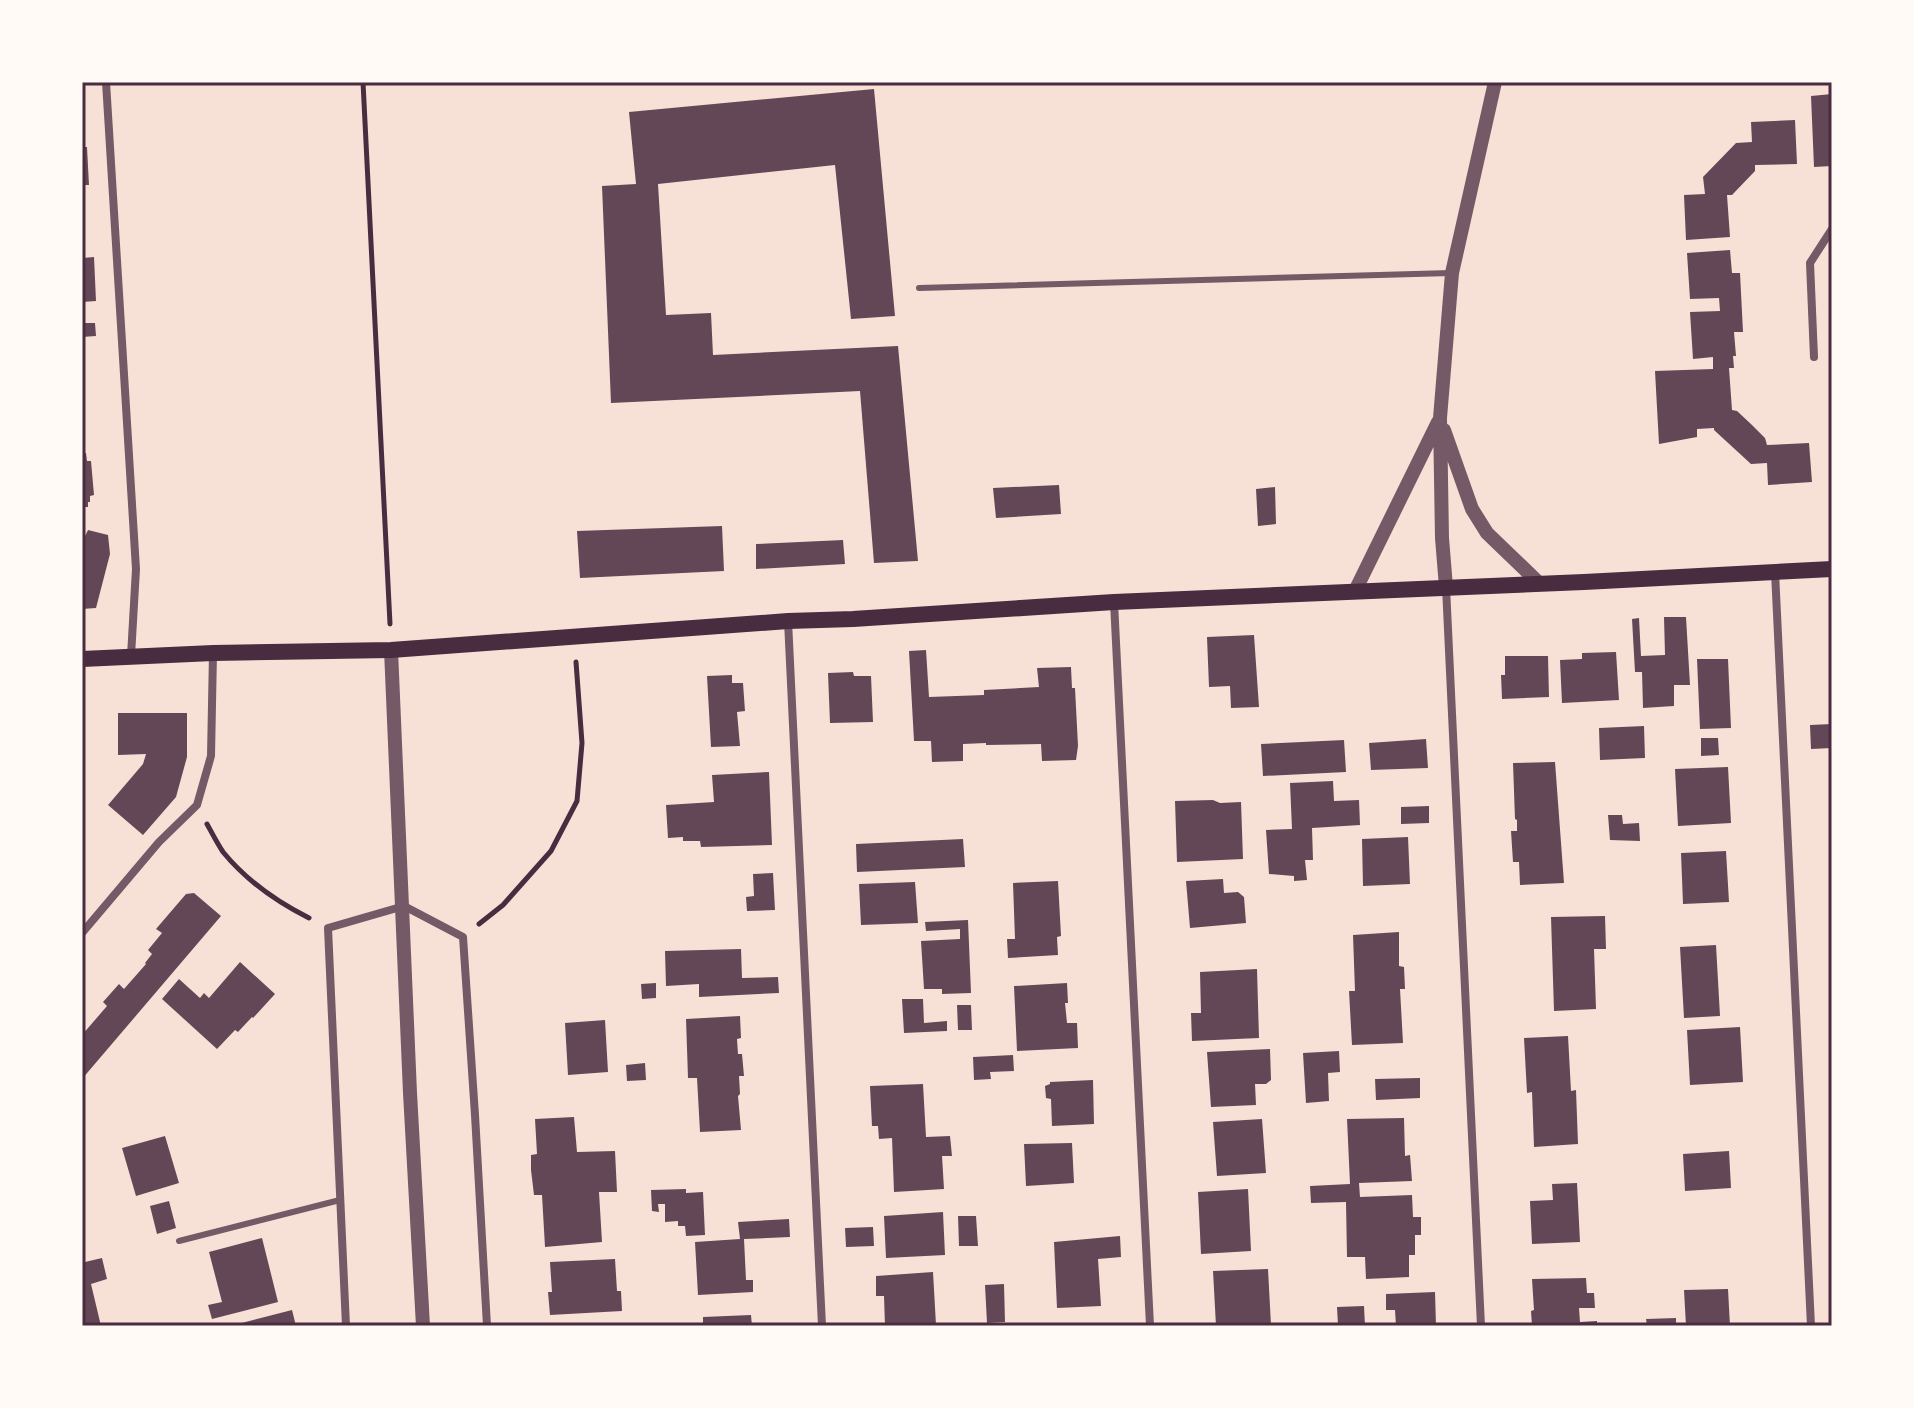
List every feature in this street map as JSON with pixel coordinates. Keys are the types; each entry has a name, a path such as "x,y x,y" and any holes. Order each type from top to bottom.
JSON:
{"main road":[{"path":"82,659 391,650 788,621 1114,602 1832,569"}],"street":[{"path":"106,82 136,569 131,657"},
{"path":"1481,1326 1442,538 1440,418 1452,273 1495,82"},
{"path":"1814,357 1810,263 1832,229"},
{"path":"1440,418 1472,509 1487,533 1539,583"},
{"path":"1355,591 1440,418"},
{"path":"1775,571 1811,1326"},
{"path":"1114,602 1150,1326"},
{"path":"788,621 822,1326"},
{"path":"391,650 423,1326"},
{"path":"82,933 159,842 197,805 211,756 213,653"},
{"path":"346,1326 328,928 404,906 463,937 487,1326"}],"lane":[{"path":"919,288 1452,273"},
{"path":"179,1241 340,1200"}],"path":[{"path":"363,82 391,650"},
{"path":"463,937 503,905 551,851 577,801 582,743 574,636"},
{"path":"197,805 222,851 256,885 328,928"}],"building":[{"path":"874,89 895,316 851,319 835,165 658,184 666,315 711,313 713,355 898,346 918,561 874,563 860,391 611,403 602,186 636,184 629,112"},
{"path":"1832,94 1832,166 1814,167 1811,96"},
{"path":"1795,120 1797,164 1755,165 1755,171 1732,195 1727,195 1730,237 1686,240 1684,195 1705,194 1703,177 1736,143 1752,142 1751,122"},
{"path":"82,147 87,147 89,185 82,185"},
{"path":"1730,250 1732,273 1740,273 1743,332 1734,332 1736,356 1733,356 1734,368 1729,368 1732,410 1737,411 1765,438 1767,445 1809,443 1812,482 1768,485 1767,463 1751,464 1714,428 1697,429 1697,437 1659,444 1655,371 1713,369 1713,357 1693,359 1690,312 1720,311 1719,298 1690,299 1687,253"},
{"path":"94,257 96,301 82,302 82,258"},
{"path":"82,323 95,323 96,336 82,337"},
{"path":"82,453 86,453 87,461 91,461 94,495 90,496 88,507 82,507"},
{"path":"1059,485 1061,514 996,518 993,488"},
{"path":"1275,487 1276,524 1258,526 1256,489"},
{"path":"722,526 724,571 580,578 577,531"},
{"path":"88,530 108,535 110,554 96,608 82,609 82,536"},
{"path":"843,540 845,564 756,569 756,544"},
{"path":"1664,617 1686,617 1690,685 1674,685 1674,706 1643,708 1642,672 1635,672 1632,619 1639,618 1641,656 1665,655"},
{"path":"1254,635 1259,707 1231,708 1230,686 1209,687 1207,637"},
{"path":"926,650 929,697 984,695 984,690 1039,687 1037,668 1071,667 1072,688 1075,688 1076,760 1042,761 1041,744 986,743 963,744 963,761 932,762 931,741 914,741 909,651"},
{"path":"1616,652 1619,700 1562,703 1560,660 1582,659 1582,653"},
{"path":"1505,656 1548,656 1549,697 1502,699 1501,675 1505,675"},
{"path":"1697,659 1728,659 1731,728 1700,729"},
{"path":"853,672 854,676 871,676 873,722 830,723 828,673"},
{"path":"732,675 732,683 743,683 745,711 737,712 740,746 711,747 707,676"},
{"path":"118,713 187,713 187,757 176,797 143,835 108,805 143,764 146,754 118,755"},
{"path":"1832,724 1832,748 1811,749 1810,725"},
{"path":"1644,726 1645,758 1600,760 1599,728"},
{"path":"1701,738 1718,738 1719,755 1701,756"},
{"path":"1426,739 1428,768 1371,770 1369,743"},
{"path":"1344,740 1346,772 1263,776 1261,744"},
{"path":"1555,762 1564,883 1520,885 1519,862 1513,862 1511,831 1517,831 1513,763"},
{"path":"1728,767 1731,823 1678,826 1675,769"},
{"path":"769,772 772,845 701,847 700,841 668,838 666,805 714,802 712,775"},
{"path":"1333,781 1334,801 1359,800 1360,825 1312,828 1313,860 1305,860 1307,880 1294,881 1294,876 1269,874 1266,830 1292,829 1290,783"},
{"path":"1213,800 1220,803 1241,802 1243,859 1177,862 1175,801"},
{"path":"1429,806 1429,823 1401,824 1401,807"},
{"path":"1608,815 1622,815 1623,824 1639,823 1640,841 1610,840"},
{"path":"1408,837 1410,884 1363,886 1362,839"},
{"path":"963,839 965,867 857,872 856,844"},
{"path":"1726,851 1729,902 1683,904 1681,853"},
{"path":"773,873 775,910 747,911 746,897 754,896 753,874"},
{"path":"1223,879 1224,893 1238,892 1244,897 1246,923 1190,928 1186,881"},
{"path":"1058,881 1061,936 1057,937 1058,955 1008,958 1007,939 1015,939 1013,883"},
{"path":"915,882 918,923 861,925 859,884"},
{"path":"194,893 221,916 82,1079 82,1035 107,1006 103,1002 119,984 124,989 146,964 152,954 148,950 162,933 156,929 186,894"},
{"path":"1605,916 1606,949 1594,949 1596,1009 1554,1011 1551,917"},
{"path":"968,920 971,993 942,994 942,989 924,989 921,941 960,939 960,929 926,931 925,922"},
{"path":"1399,932 1399,966 1404,967 1405,989 1400,989 1403,1043 1352,1045 1349,991 1355,991 1353,935"},
{"path":"1716,945 1720,1016 1684,1018 1680,947"},
{"path":"741,949 742,978 778,977 779,993 699,997 699,984 666,986 665,951"},
{"path":"240,962 275,994 217,1049 162,999 179,979 200,998 204,993 209,998"},
{"path":"1257,969 1259,1038 1192,1041 1191,1013 1201,1013 1200,972"},
{"path":"656,983 656,998 642,999 641,984"},
{"path":"1067,983 1067,1023 1077,1023 1078,1048 1017,1051 1014,986"},
{"path":"902,999 923,999 924,1023 947,1021 947,1031 904,1033"},
{"path":"957,1005 971,1005 972,1030 958,1030"},
{"path":"740,1016 738,1054 742,1054 744,1076 739,1076 741,1130 700,1132 697,1078 688,1078 686,1019"},
{"path":"605,1020 608,1072 568,1075 565,1023"},
{"path":"1740,1027 1743,1082 1690,1085 1687,1030"},
{"path":"1568,1036 1571,1091 1576,1090 1578,1144 1534,1147 1532,1092 1527,1093 1524,1038"},
{"path":"1270,1049 1271,1080 1266,1084 1255,1084 1256,1105 1211,1107 1207,1052"},
{"path":"1339,1051 1340,1072 1328,1073 1329,1101 1306,1103 1303,1053"},
{"path":"1013,1055 1014,1071 990,1072 991,1079 974,1080 973,1057"},
{"path":"645,1063 646,1080 627,1081 626,1065"},
{"path":"1420,1078 1420,1098 1376,1100 1375,1079"},
{"path":"1093,1080 1094,1124 1052,1126 1051,1099 1046,1098 1045,1086 1050,1082"},
{"path":"923,1084 926,1137 950,1136 952,1156 942,1156 944,1189 894,1192 892,1138 879,1139 878,1126 872,1126 870,1086"},
{"path":"574,1117 577,1152 615,1151 617,1192 599,1192 602,1242 545,1247 542,1195 534,1195 531,1170 531,1155 537,1154 535,1119"},
{"path":"1404,1118 1405,1156 1410,1155 1412,1181 1359,1183 1360,1197 1412,1195 1413,1217 1421,1217 1421,1235 1415,1235 1415,1255 1409,1255 1409,1277 1366,1279 1365,1257 1347,1257 1346,1202 1311,1203 1310,1186 1350,1184 1347,1119"},
{"path":"1262,1119 1266,1173 1217,1176 1213,1122"},
{"path":"165,1136 179,1183 136,1196 122,1148"},
{"path":"1072,1143 1074,1183 1026,1186 1024,1144"},
{"path":"1729,1151 1731,1188 1685,1191 1683,1154"},
{"path":"1577,1183 1580,1242 1532,1244 1530,1201 1553,1200 1552,1184"},
{"path":"686,1189 686,1193 703,1192 705,1235 686,1236 685,1226 678,1226 678,1221 665,1222 665,1204 658,1204 659,1212 652,1211 651,1190"},
{"path":"1248,1189 1251,1251 1201,1254 1198,1192"},
{"path":"169,1201 176,1228 157,1234 150,1206"},
{"path":"943,1212 945,1255 886,1258 884,1216"},
{"path":"958,1216 976,1216 978,1246 959,1246"},
{"path":"789,1219 790,1237 744,1239 746,1280 753,1280 753,1292 698,1295 695,1242 740,1239 738,1222"},
{"path":"873,1227 874,1246 846,1247 845,1228"},
{"path":"1120,1236 1121,1257 1098,1259 1101,1306 1057,1308 1054,1242"},
{"path":"262,1238 278,1302 212,1319 208,1305 222,1302 209,1252"},
{"path":"82,1254 85,1262 102,1258 107,1279 91,1284 101,1326 82,1326"},
{"path":"615,1259 622,1311 550,1315 550,1262"},
{"path":"1268,1269 1271,1325 1216,1326 1213,1271"},
{"path":"933,1272 936,1325 885,1326 884,1296 876,1296 876,1276"},
{"path":"1586,1278 1587,1293 1594,1293 1595,1308 1579,1308 1580,1322 1597,1321 1597,1326 1532,1326 1532,1279"},
{"path":"1004,1284 1005,1322 987,1323 985,1285"},
{"path":"1728,1289 1730,1326 1686,1326 1684,1290"},
{"path":"1435,1292 1436,1326 1396,1326 1395,1310 1386,1310 1386,1294"},
{"path":"1364,1306 1365,1326 1338,1326 1337,1307"},
{"path":"292,1310 296,1326 234,1326 234,1325"},
{"path":"751,1315 752,1326 703,1326 703,1317"},
{"path":"1676,1318 1676,1326 1647,1326 1646,1319"}]}
